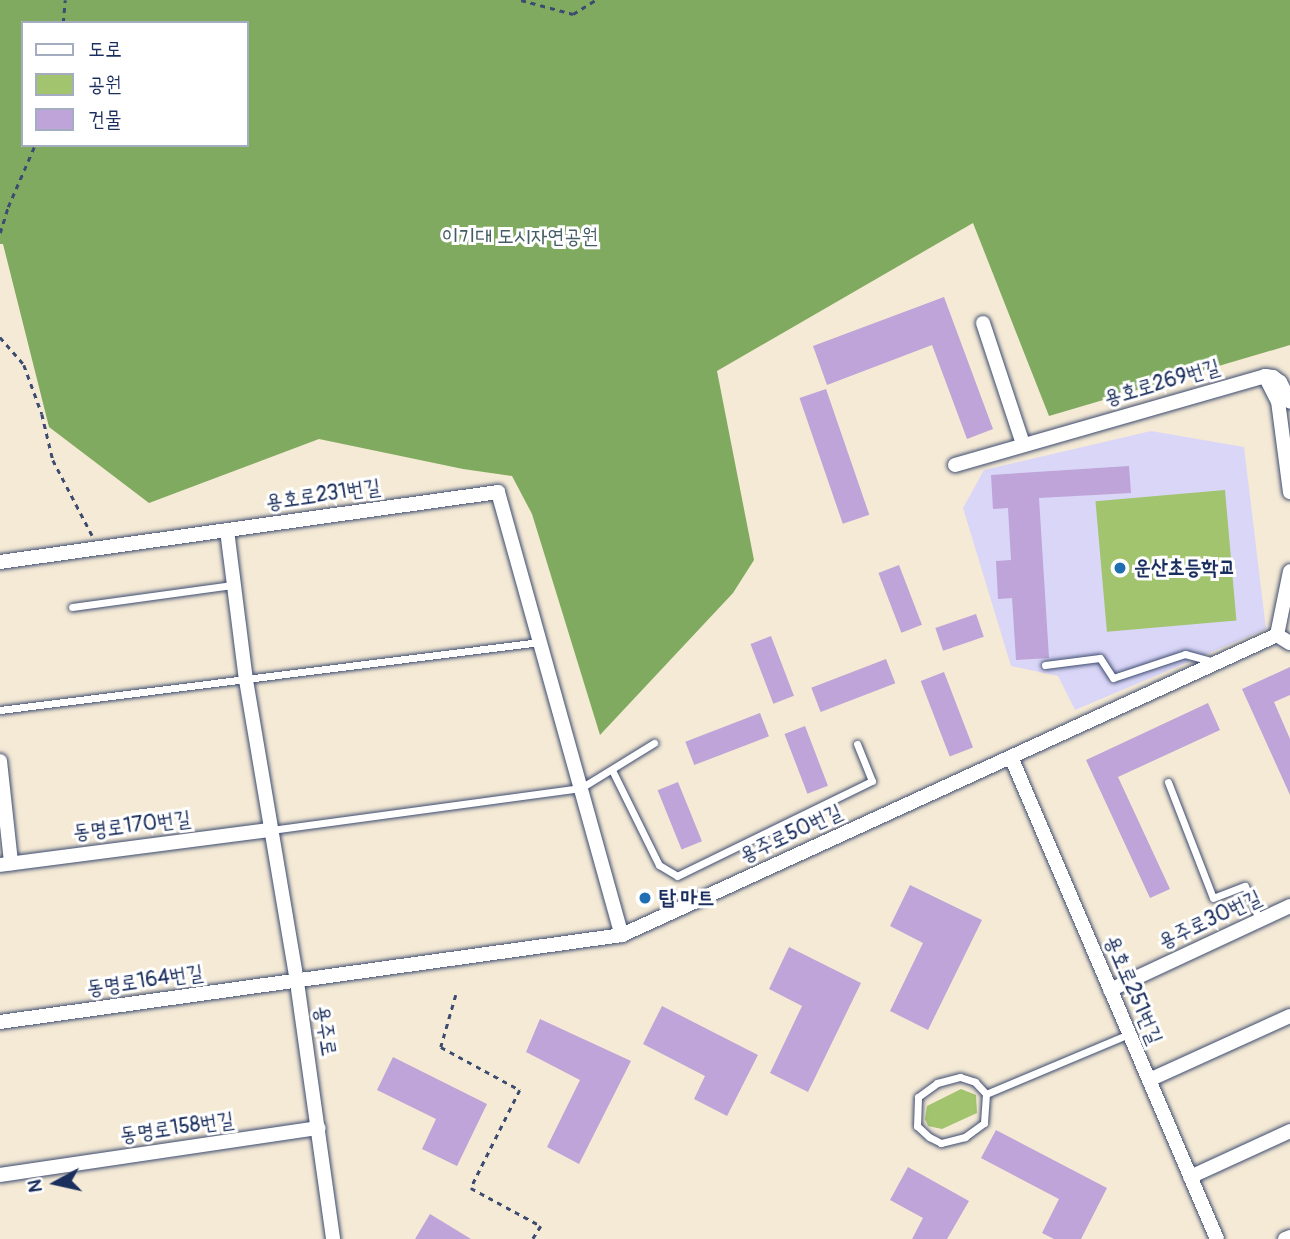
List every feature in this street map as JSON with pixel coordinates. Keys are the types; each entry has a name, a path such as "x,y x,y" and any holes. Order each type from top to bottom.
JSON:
{"street":[{"path":"983,323 1023,444"},
{"path":"1265,376 1280,382 1290,402"},
{"path":"1265,376 1278,401 1290,492"},
{"name":"용호로269번길","path":"955,464 1265,376"},
{"name":"용호로231번길","path":"0,562 498,492 622,935"},
{"name":"용주로","path":"227,530 246,680 297,982 333,1239"},
{"path":"1290,571 1277,635 1290,643"},
{"name":"용주로50번길","path":"297,982 622,935 1277,635"},
{"name":"용호로251번길","path":"1011,757 1217,1239"},
{"path":"0,761 6,864"},
{"name":"동명로170번길","path":"6,864 270,830"},
{"name":"용주로30번길","path":"1110,990 1290,905"},
{"name":"동명로164번길","path":"0,1021 297,982"},
{"path":"1149,1080 1290,1017"},
{"name":"동명로158번길","path":"0,1175 319,1128"},
{"path":"1190,1177 1290,1131"},
{"path":"1285,1239 1290,1237"}],"lane":[{"path":"72,607 233,585"},
{"path":"0,710 540,642"},
{"path":"1045,665 1100,658 1113,678 1185,654 1216,663"},
{"path":"270,830 581,788 653,744"},
{"path":"612,770 659,865 677,876 872,781 857,744"},
{"path":"1168,782 1213,898 1245,886 1259,919"},
{"path":"986,1094 1129,1034"},
{"path":"960,1077 975,1082 986,1094 984,1123 965,1137 941,1143 917,1126 918,1097 937,1083 960,1077"}],"path":[{"path":"63,21 65,0"},
{"path":"521,0 573,14 595,0"},
{"path":"0,233 8,206 34,147"},
{"path":"0,337 24,365 42,414 53,460 92,532 96,548"},
{"path":"456,995 441,1047 520,1090 471,1188 541,1226 533,1239"}],"shaded area":[{"name":"운산초등학교","path":"1151,431 1244,447 1266,629 1075,710 1058,676 1011,666 963,508 984,470"}],"green space":[{"name":"이기대 도시자연공원","path":"0,0 1290,0 1290,345 1049,416 973,223 717,371 754,560 733,593 600,735 532,514 512,476 463,469 319,439 149,503 49,427 3,244 0,244"},
{"path":"1225,490 1236,621 1107,632 1095,501"},
{"path":"961,1089 976,1095 977,1113 942,1129 928,1126 925,1119 927,1106"}],"building":[{"path":"944,297 993,429 967,439 932,345 827,385 813,346"},
{"path":"826,389 869,515 843,524 800,398"},
{"name":"운산초등학교","path":"1129,466 1131,493 1039,498 1049,658 1016,660 1012,598 998,599 996,561 1011,560 1008,508 993,509 991,475"},
{"path":"899,565 922,625 901,633 878,573"},
{"path":"976,614 984,637 943,651 935,628"},
{"path":"771,636 794,696 773,704 750,644"},
{"path":"886,659 895,683 821,712 811,688"},
{"path":"1290,667 1290,695 1274,702 1290,739 1290,795 1242,689"},
{"path":"944,672 973,748 950,757 921,681"},
{"path":"1208,703 1220,730 1118,777 1170,889 1150,898 1086,760"},
{"path":"760,713 769,736 694,765 685,742"},
{"path":"805,726 828,786 807,794 784,734"},
{"path":"678,782 702,841 682,850 658,790"},
{"path":"910,885 982,920 928,1030 890,1011 923,943 890,926"},
{"path":"789,947 861,983 808,1092 770,1073 802,1006 769,989"},
{"path":"662,1006 758,1055 727,1116 694,1099 705,1076 643,1044"},
{"path":"540,1019 631,1061 579,1164 547,1147 580,1080 526,1052"},
{"path":"393,1057 487,1104 457,1166 422,1149 436,1119 377,1090"},
{"path":"996,1130 1107,1188 1081,1239 1054,1239 1042,1233 1059,1199 981,1158"},
{"path":"908,1167 969,1201 947,1239 912,1239 923,1218 890,1200"},
{"path":"430,1214 471,1239 415,1239"}],"place":[{"name":"운산초등학교","path":"1120,568"},
{"name":"탑 마트","path":"645,898"}]}
